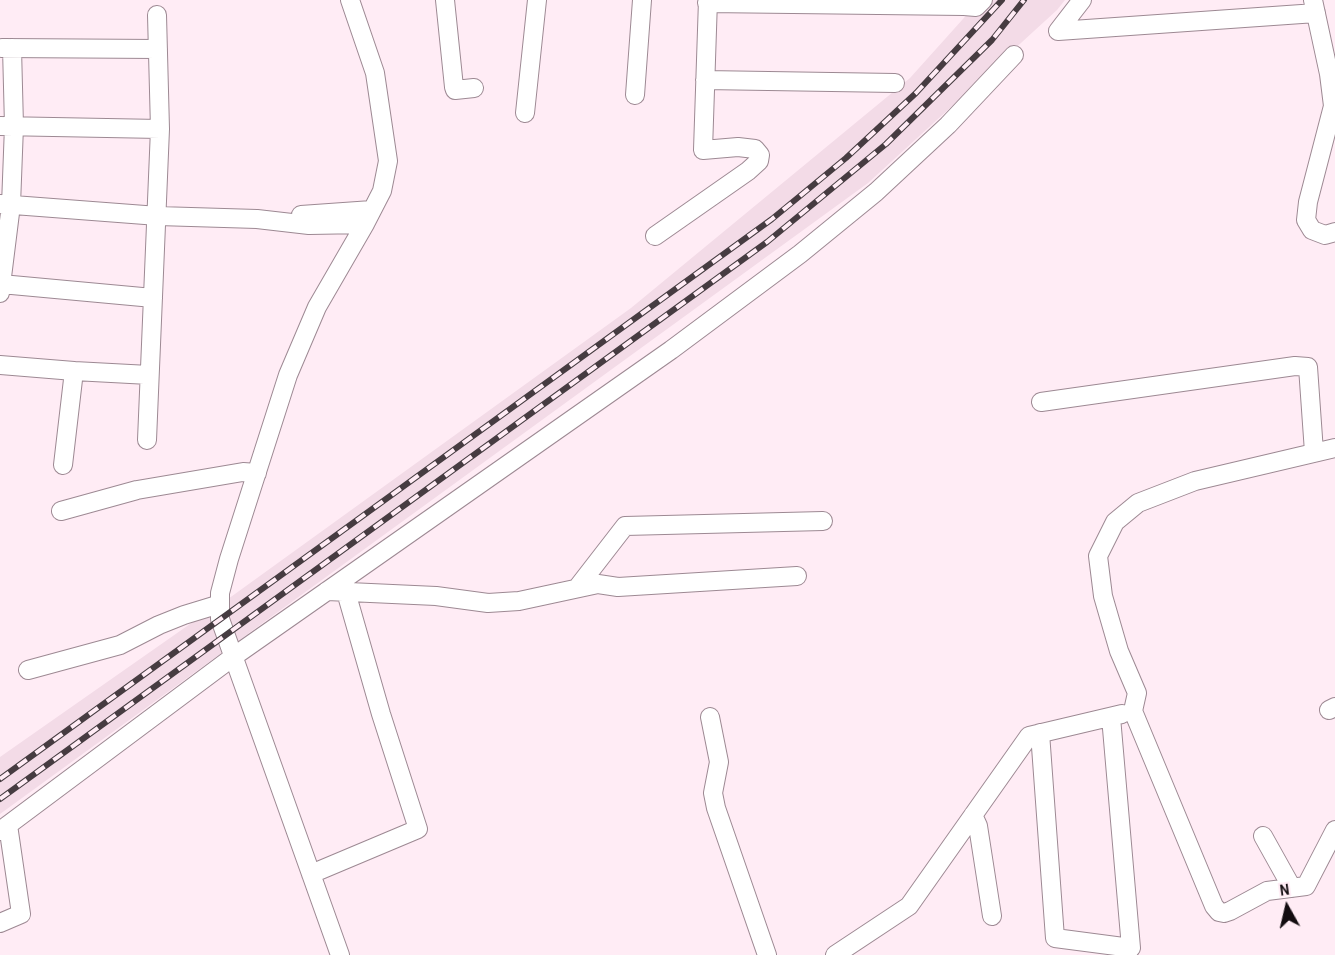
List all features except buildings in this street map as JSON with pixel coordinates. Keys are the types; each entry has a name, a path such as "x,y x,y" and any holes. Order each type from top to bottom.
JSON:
{"street":[{"path":"340,955 220,619 220,593 288,375 317,306 382,191 388,161 375,73 350,0"},
{"path":"445,0 454,87 455,90 474,88"},
{"path":"525,113 537,0"},
{"path":"634,95 642,0"},
{"path":"655,236 759,161 760,155 755,149 738,147 703,150 707,1 976,7 983,0"},
{"path":"1082,0 1058,31 1314,7 1329,74 1333,106 1308,202 1306,219 1312,230 1324,235 1335,232"},
{"path":"147,440 158,216 160,129 158,15"},
{"path":"153,298 1,288 6,204 6,48 158,49"},
{"path":"0,924 21,914 4,828 233,657 671,350 800,254 876,192 948,125 1014,55"},
{"path":"705,80 895,82"},
{"path":"7,126 160,129"},
{"path":"6,204 158,216 257,219 309,225 369,217"},
{"path":"0,364 149,375"},
{"path":"1041,402 1295,366 1308,367 1314,452"},
{"path":"63,465 74,371"},
{"path":"1335,448 1196,482 1138,503 1115,522 1098,556 1103,596 1119,651 1137,693 1133,711 1214,906 1219,912 1224,914 1267,891 1306,886 1335,830"},
{"path":"61,511 137,490 236,474 257,473"},
{"path":"577,588 625,526 823,521"},
{"path":"327,591 436,596 488,603 519,601 598,584 618,587 797,576"},
{"path":"311,874 418,829 381,714 346,592"},
{"path":"28,670 120,645 167,622 220,604"},
{"path":"835,955 909,906 1029,736 1133,711"},
{"path":"710,717 720,762 713,793 716,808 767,955"},
{"path":"1040,733 1054,938 1131,948 1111,717"},
{"path":"973,815 978,826 992,916"},
{"path":"1263,836 1292,888"}],"shaded area":[{"path":"980,0 1065,0 1057,10 868,183 0,814 0,757 228,599 631,308 910,78"}],"railway":[{"path":"0,779 772,219 846,158 916,93 1002,0"},
{"path":"0,799 767,242 886,144 992,40 1024,0"}]}
